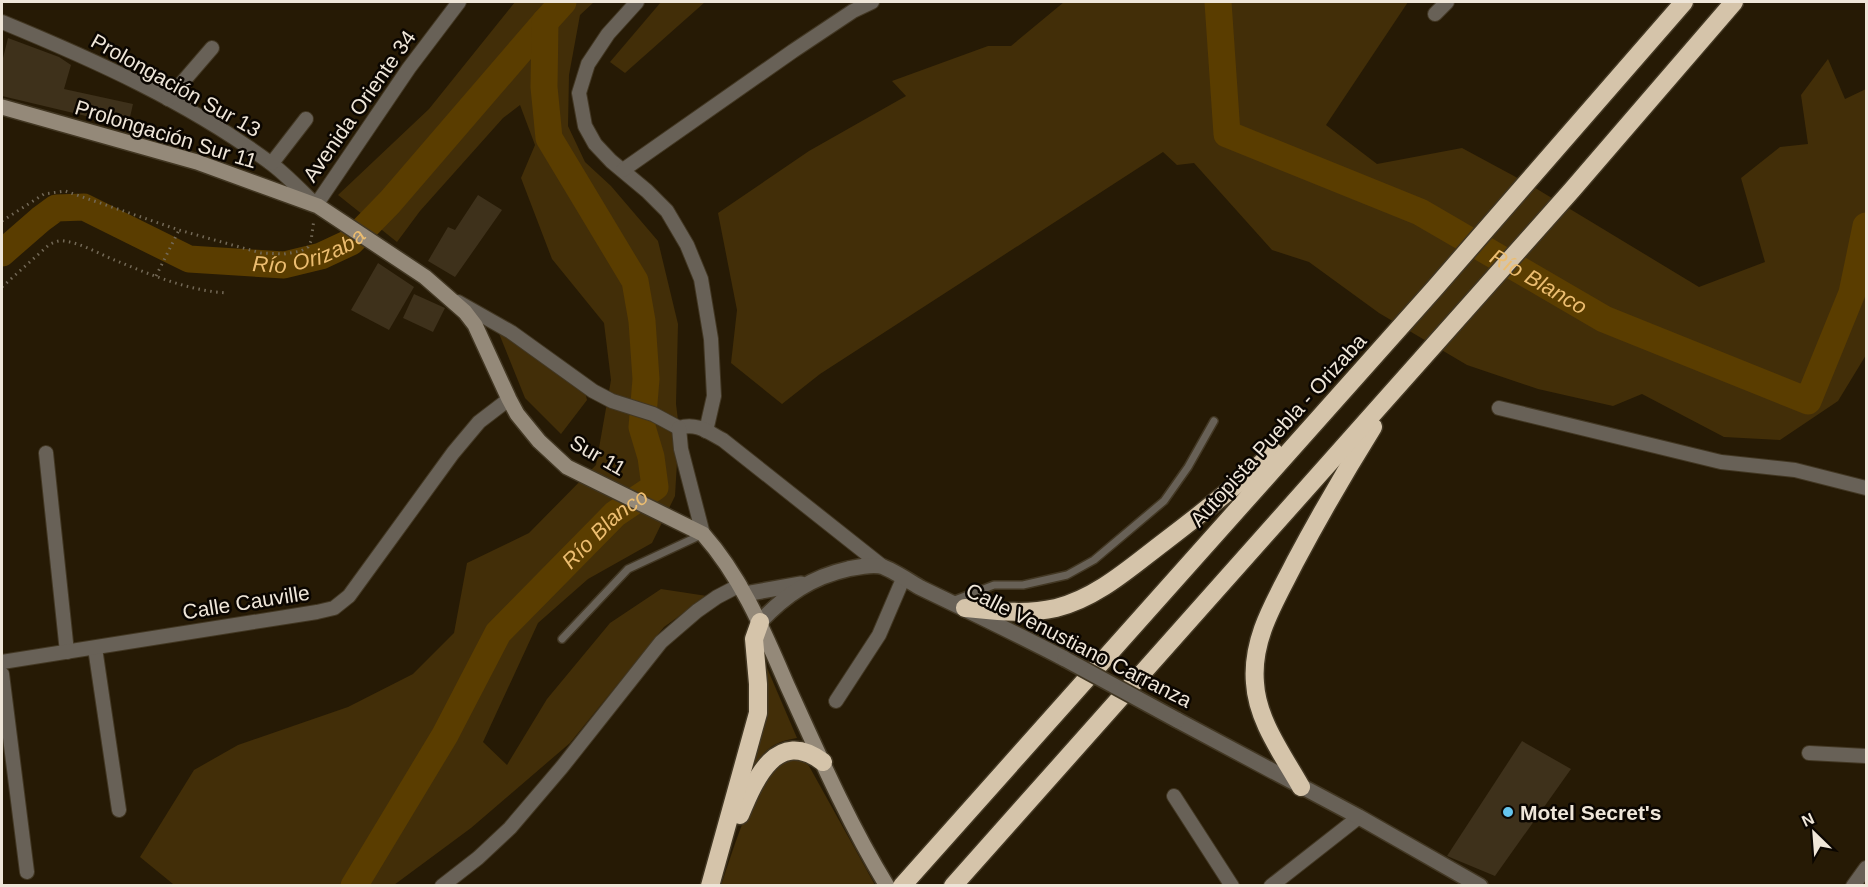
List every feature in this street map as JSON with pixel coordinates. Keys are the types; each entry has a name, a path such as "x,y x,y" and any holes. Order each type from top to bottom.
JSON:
{"highway":[{"name":"Autopista Puebla - Orizaba","path":"902,885 1435,288 1684,2"},
{"path":"953,885 1572,190 1734,2"},
{"path":"957,605 1017,613 1057,608 1089,596 1134,565 1240,484 1352,379"},
{"path":"1301,787 1274,737 1258,700 1255,665 1264,622 1327,501 1401,382"},
{"path":"711,885 758,713 754,639 760,622"},
{"path":"711,885 753,786 764,767 774,757 794,750 809,752 823,762"}],"main road":[{"name":"Prolongación Sur 11","path":"2,107 197,162 317,206"},
{"name":"Sur 11","path":"317,206 425,277 450,297 475,325 509,399 533,435 567,467 703,534 716,549 743,589 760,622 823,762 887,885"}],"street":[{"name":"Avenida Oriente 34","path":"317,206 409,68 459,2"},
{"path":"637,2 608,34 588,64 579,93 585,126 596,144 611,161 667,211 687,245 701,279 711,339 714,396 706,431"},
{"path":"623,170 793,51 854,11 872,2"},
{"path":"1435,14 1447,2"},
{"name":"Prolongación Sur 13","path":"2,22 61,46 168,99 233,136 272,163 317,206"},
{"path":"168,99 212,48"},
{"path":"272,163 306,119"},
{"path":"450,297 511,332 593,391 612,401 653,414 677,427 703,534"},
{"name":"Calle Cauville","path":"2,662 334,608 349,596 453,453 479,422 509,399"},
{"path":"1499,408 1720,462 1795,470 1866,488"},
{"name":"Calle Venustiano Carranza","path":"677,427 688,424 697,426 723,440 882,566 903,579 1065,659 1359,817 1480,885"},
{"path":"46,453 67,652"},
{"path":"760,622 774,607 807,583 831,573 856,567 882,566"},
{"path":"836,701 879,635 903,579"},
{"path":"442,885 478,858 510,828 562,767 661,642 697,611 717,597 743,589 807,583"},
{"path":"95,648 119,810"},
{"path":"2,674 27,872"},
{"path":"1809,753 1866,756"},
{"path":"1174,796 1232,885"},
{"path":"1271,885 1359,817"},
{"path":"1853,885 1866,868"}],"lane":[{"path":"957,605 994,585 1023,585 1067,575 1094,560 1164,501 1188,467 1214,421"},
{"path":"562,639 628,569 703,534"}],"path":[{"path":"2,221 44,194 65,191 179,230 261,253 284,254 308,248 317,206"},
{"path":"156,276 179,230"},
{"path":"2,287 50,244 61,240 189,287 228,293"}],"shaded area":[{"path":"515,2 594,2 580,15 569,75 568,126 585,162 611,186 658,241 678,324 676,404 679,428 675,496 652,543 588,579 538,623 483,742 507,765 547,699 610,623 661,589 707,596 664,627 570,743 471,828 394,885 172,885 140,857 194,770 238,745 348,707 413,674 454,633 467,563 529,533 596,465 611,380 604,323 552,259 521,178 535,145 520,105 503,118 420,211 397,242 338,195 429,109"},
{"path":"661,2 705,2 625,73 610,62"},
{"path":"1064,2 1408,2 1326,125 1377,164 1462,148 1527,183 1699,287 1765,262 1741,178 1780,147 1808,144 1801,95 1828,59 1845,99 1866,89 1866,355 1838,401 1780,440 1724,437 1642,394 1613,406 1538,389 1467,365 1379,313 1309,262 1272,250 1194,163 1177,165 1163,152 820,374 782,404 731,363 737,310 718,213 809,151 906,96 892,81 988,46 1011,46"},
{"path":"498,331 584,388 587,400 561,434 525,398"},
{"path":"761,654 797,738 780,742 768,749 750,774"},
{"path":"801,758 809,766 875,885 721,886 744,819 769,771 778,763"}],"building":[{"path":"8,38 59,57 71,65 64,89 133,104 128,126 2,96 2,62"},
{"path":"478,195 502,210 455,277 428,261 448,227 455,230"},
{"path":"378,263 414,287 389,330 351,310"},
{"path":"414,294 445,308 433,332 403,318"},
{"name":"Motel Secret's","path":"1522,741 1571,769 1495,876 1447,856"}],"waterway":[{"name":"Río Blanco","path":"354,886 445,735 498,633 615,514 655,487 651,457 642,427 646,379 642,321 635,281 549,138 544,87 545,22 563,2"},
{"name":"Río Blanco","path":"1218,2 1227,134 1420,212 1604,319 1808,401 1852,293 1866,226"},
{"name":"Río Orizaba","path":"2,253 56,208 84,207 189,259 284,265 321,256 351,242 390,202 545,22"}],"place":[{"name":"Motel Secret's","path":"1508,812"}]}
